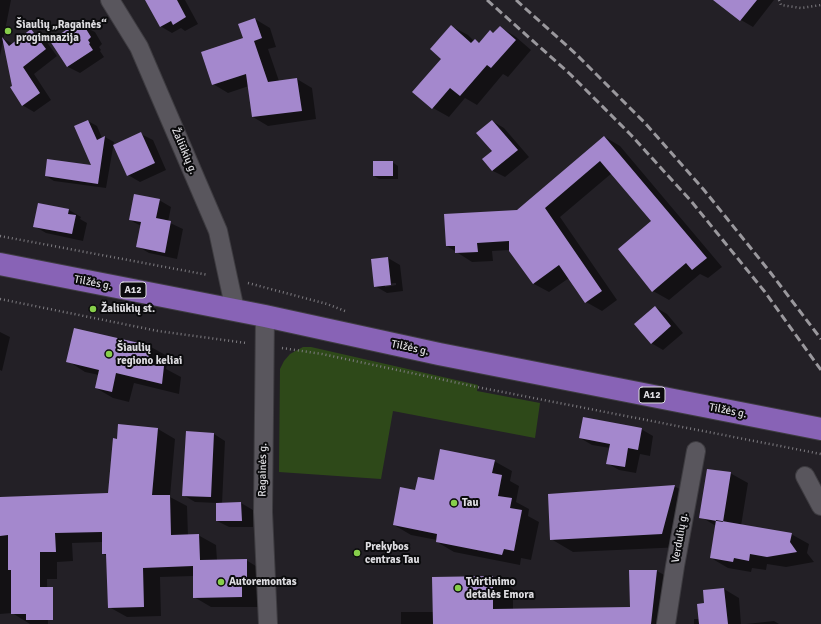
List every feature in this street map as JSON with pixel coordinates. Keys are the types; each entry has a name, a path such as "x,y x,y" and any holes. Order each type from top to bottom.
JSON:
{"highway":[{"name":"Tilžės g.","path":"0,264 265,316 432,352 821,429"}],"street":[{"name":"Žaliūkių g.","path":"110,0 139,47 218,232 235,310"},
{"name":"Ragainės g.","path":"265,316 263,512 268,624"},
{"name":"Verdulių g.","path":"666,624 696,451"},
{"path":"805,476 821,506"}],"path":[{"path":"780,0 782,5 801,8 821,5"},
{"path":"0,299 158,331 322,354 478,387 821,454"}],"green space":[{"path":"303,347 311,347 478,385 477,391 540,403 535,438 393,411 381,479 279,472 280,369 290,354"}],"building":[{"path":"145,0 177,0 186,17 173,25 171,21 160,27"},
{"path":"713,0 757,0 740,21"},
{"path":"255,18 262,38 254,41 268,82 297,78 302,111 252,117 246,74 212,85 201,52 243,38 238,24"},
{"path":"83,24 91,37 88,40 93,50 67,67 50,41 72,26 75,30"},
{"path":"451,25 471,43 475,39 479,43 490,30 493,33 500,26 516,40 491,68 487,65 460,96 450,88 432,109 412,92 441,59 430,49"},
{"path":"31,29 46,49 23,67 40,93 22,106 10,87 12,86 2,37 9,46"},
{"path":"88,120 97,140 105,136 98,184 45,176 47,159 91,165 74,126"},
{"path":"492,120 518,150 492,171 482,159 492,151 476,133"},
{"path":"141,132 155,163 127,176 113,145"},
{"path":"604,136 707,258 692,270 686,263 652,292 618,249 651,221 600,161 545,208 602,291 585,303 559,265 533,284 509,251 509,241 477,243 478,252 455,253 455,246 446,246 444,214 517,210"},
{"path":"373,161 393,161 393,176 373,176"},
{"path":"134,194 160,199 156,218 171,221 165,253 136,247 141,222 129,220"},
{"path":"38,203 69,209 68,214 76,215 72,234 33,227"},
{"path":"388,257 391,285 374,287 371,259"},
{"path":"655,306 671,326 651,344 634,324"},
{"name":"Šiaulių regiono keliai","path":"74,328 152,346 147,365 164,366 162,384 116,373 112,392 95,388 99,370 66,362"},
{"path":"583,417 642,428 638,450 628,448 625,467 606,464 610,444 579,438"},
{"path":"118,424 158,428 152,495 170,495 171,535 199,534 200,560 247,559 247,581 242,580 242,597 193,598 193,566 143,568 144,607 108,608 106,554 102,554 102,532 55,533 56,552 40,552 40,587 53,587 53,620 26,620 26,614 11,614 11,570 8,570 8,535 0,536 0,497 108,493 113,438 117,439"},
{"path":"186,431 214,433 211,497 182,496"},
{"name":"Tau","path":"440,449 495,460 492,473 502,475 498,496 512,498 510,508 522,510 514,551 504,549 502,555 436,542 437,534 393,525 400,487 415,490 418,477 434,480"},
{"path":"707,469 731,472 723,522 699,518"},
{"path":"675,485 662,534 550,540 548,494"},
{"path":"241,502 242,521 216,521 216,503"},
{"path":"716,520 792,533 790,542 797,552 767,557 750,554 749,561 734,558 733,562 710,558"},
{"path":"629,570 657,570 651,624 433,624 432,577 493,576 493,609 630,607"},
{"path":"724,588 728,624 699,624 697,604 704,603 703,590"}],"railway":[{"path":"487,0 570,74 631,135 691,201 765,292 821,370"},
{"path":"516,0 576,54 645,123 704,190 770,272 821,339"}],"place":[{"name":"Šiaulių „Ragainės“ progimnazija","path":"8,31"},
{"name":"Žaliūkių st.","path":"93,309"},
{"name":"Šiaulių regiono keliai","path":"109,354"},
{"name":"Tau","path":"454,503"},
{"name":"Prekybos centras Tau","path":"357,553"},
{"name":"Autoremontas","path":"221,582"},
{"name":"Tvirtinimo detalės Emora","path":"458,588"}]}
